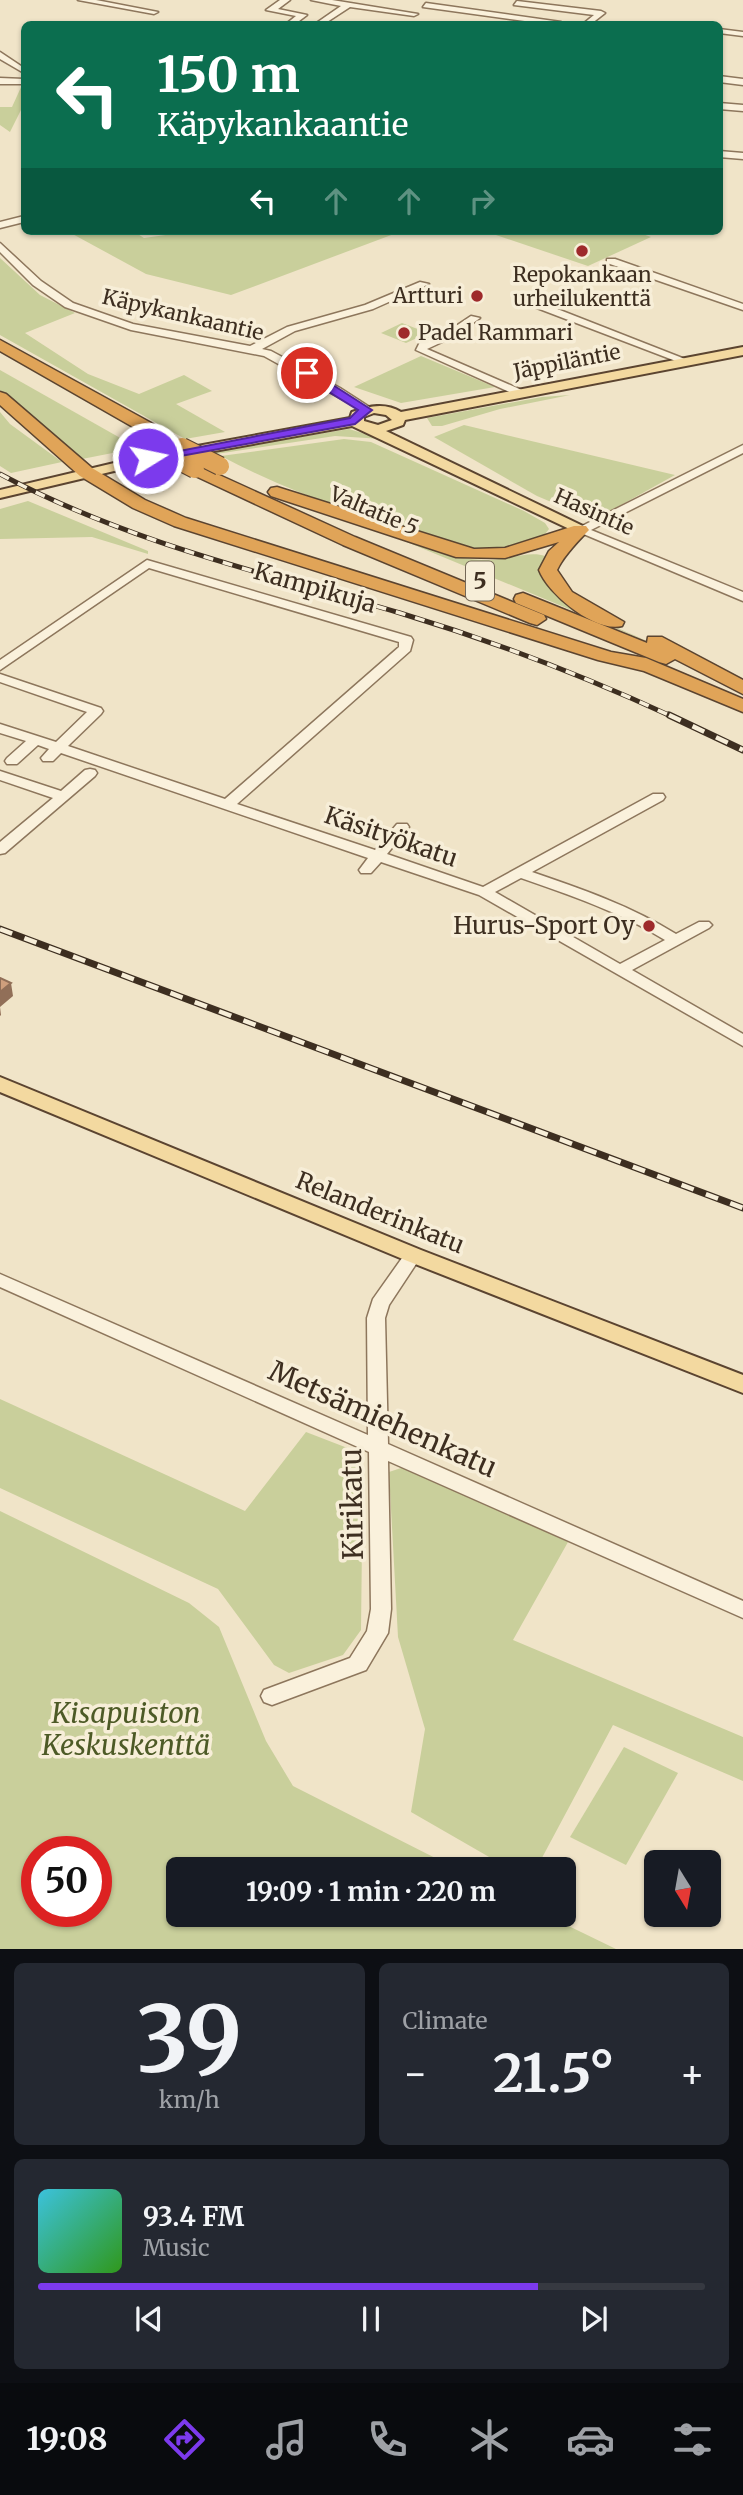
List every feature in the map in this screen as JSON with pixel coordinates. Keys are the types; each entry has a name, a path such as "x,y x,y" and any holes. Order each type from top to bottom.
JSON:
{"highway":[{"name":"Valtatie 5","path":"0,345 220,466 431,561 743,689"},
{"name":"Valtatie 5","path":"0,361 195,469 349,541 743,706"},
{"path":"0,397 86,472 139,503 220,536 605,656 651,667"},
{"path":"277,492 456,552 481,557 518,553 556,536 580,530"},
{"path":"580,530 550,563 548,570 555,587 597,613 743,689"}],"main road":[{"name":"Jäppiläntie","path":"371,429 520,393 742,351"},
{"path":"0,494 86,472 355,421 356,415 367,410 385,410 397,421"},
{"name":"Hasintie","path":"355,421 580,530"},
{"name":"Hasintie","path":"397,421 432,457"},
{"name":"Relanderinkatu","path":"0,1084 413,1255 743,1384"}],"street":[{"path":"82,0 154,12"},
{"path":"286,0 270,10 303,15"},
{"path":"404,21 435,0"},
{"path":"542,6 550,0"},
{"path":"294,21 319,1 414,14"},
{"path":"498,16 518,1 601,13 591,21"},
{"path":"324,21 348,5"},
{"path":"426,5 537,21"},
{"path":"723,32 743,34"},
{"path":"723,38 743,41"},
{"path":"0,55 21,69"},
{"path":"0,82 21,82"},
{"path":"727,89 739,82"},
{"path":"723,106 743,108"},
{"path":"723,154 743,156"},
{"path":"0,225 21,220"},
{"name":"Käpykankaantie","path":"0,246 50,294 93,316 131,327 253,349 307,373 367,410"},
{"path":"611,261 743,307"},
{"path":"253,349 290,328 369,307 424,284"},
{"path":"520,298 685,361"},
{"path":"475,318 451,334 420,348 423,352 520,393"},
{"path":"580,530 743,448"},
{"name":"Hasintie","path":"580,530 743,597"},
{"name":"Kampikuja","path":"0,666 147,564 406,640 405,648 227,805"},
{"path":"0,678 96,711 53,752"},
{"name":"Käsityökatu","path":"0,728 36,740 53,752 227,805 484,892 743,1041"},
{"path":"12,761 36,740"},
{"path":"0,850 90,773"},
{"path":"0,775 62,796"},
{"path":"484,892 658,797"},
{"path":"366,870 402,827"},
{"path":"520,873 589,897 648,923 676,940"},
{"path":"621,970 704,925"},
{"name":"Kirikatu","path":"272,1696 358,1664 377,1633 381,1609 376,1318 380,1304 413,1255"},
{"name":"Metsämiehenkatu","path":"0,1280 743,1610"}],"green space":[{"path":"21,87 21,110 10,132 0,125 0,107 12,107"},
{"path":"74,235 139,235 144,238 165,235 391,235 231,295 146,274"},
{"name":"Repokankaan urheilukenttä","path":"496,235 651,237 588,266"},
{"path":"0,258 40,295 75,313 25,333 88,374 139,394 184,375 212,391 176,404 225,432 185,439 0,335"},
{"name":"Padel Rammari","path":"402,323 428,333 406,343 381,333"},
{"path":"421,356 495,387 401,403 354,387"},
{"path":"0,370 138,448 82,459 0,390"},
{"path":"570,395 500,409 442,426 432,426 427,418 542,397"},
{"path":"0,412 10,424 62,462 11,473 0,466"},
{"path":"464,425 675,475 594,520 537,496 434,437"},
{"path":"349,429 382,439 335,436 216,454 211,452"},
{"path":"344,439 371,442 524,511 545,523 549,529 535,542 516,549 476,553 454,549 304,494 221,456"},
{"path":"28,501 148,551 148,554 92,537 0,539 0,509"},
{"path":"385,533 435,551 473,559 493,560 532,554 545,556 540,574 559,596 591,615 656,645"},
{"path":"0,1399 245,1511 306,1432 363,1454 361,1630 343,1655 289,1673 274,1665 218,1589 0,1488"},
{"path":"407,1466 568,1542 513,1640 743,1737 743,1781 613,1725 542,1857 489,1857 411,1812 425,1729 398,1637 389,1472"},
{"name":"Kisapuiston Keskuskenttä","path":"0,1511 189,1603 219,1627 266,1741 293,1786 433,1857 166,1857 166,1927 571,1927 616,1949 0,1949"},
{"path":"624,1747 678,1773 626,1865 570,1837"}],"building":[{"path":"0,978 11,983 0,992"}],"railway":[{"path":"0,474 48,498 146,537 469,635 572,673 673,717"},
{"path":"669,715 743,750"},
{"path":"0,929 743,1208"}],"place":[{"name":"Repokankaan urheilukenttä","path":"582,251"},
{"name":"Artturi","path":"477,296"},
{"name":"Padel Rammari","path":"404,333"},
{"name":"Hurus-Sport Oy","path":"649,926"}],"route":[{"path":"148,458 355,421 356,415 367,410 307,373"}]}
